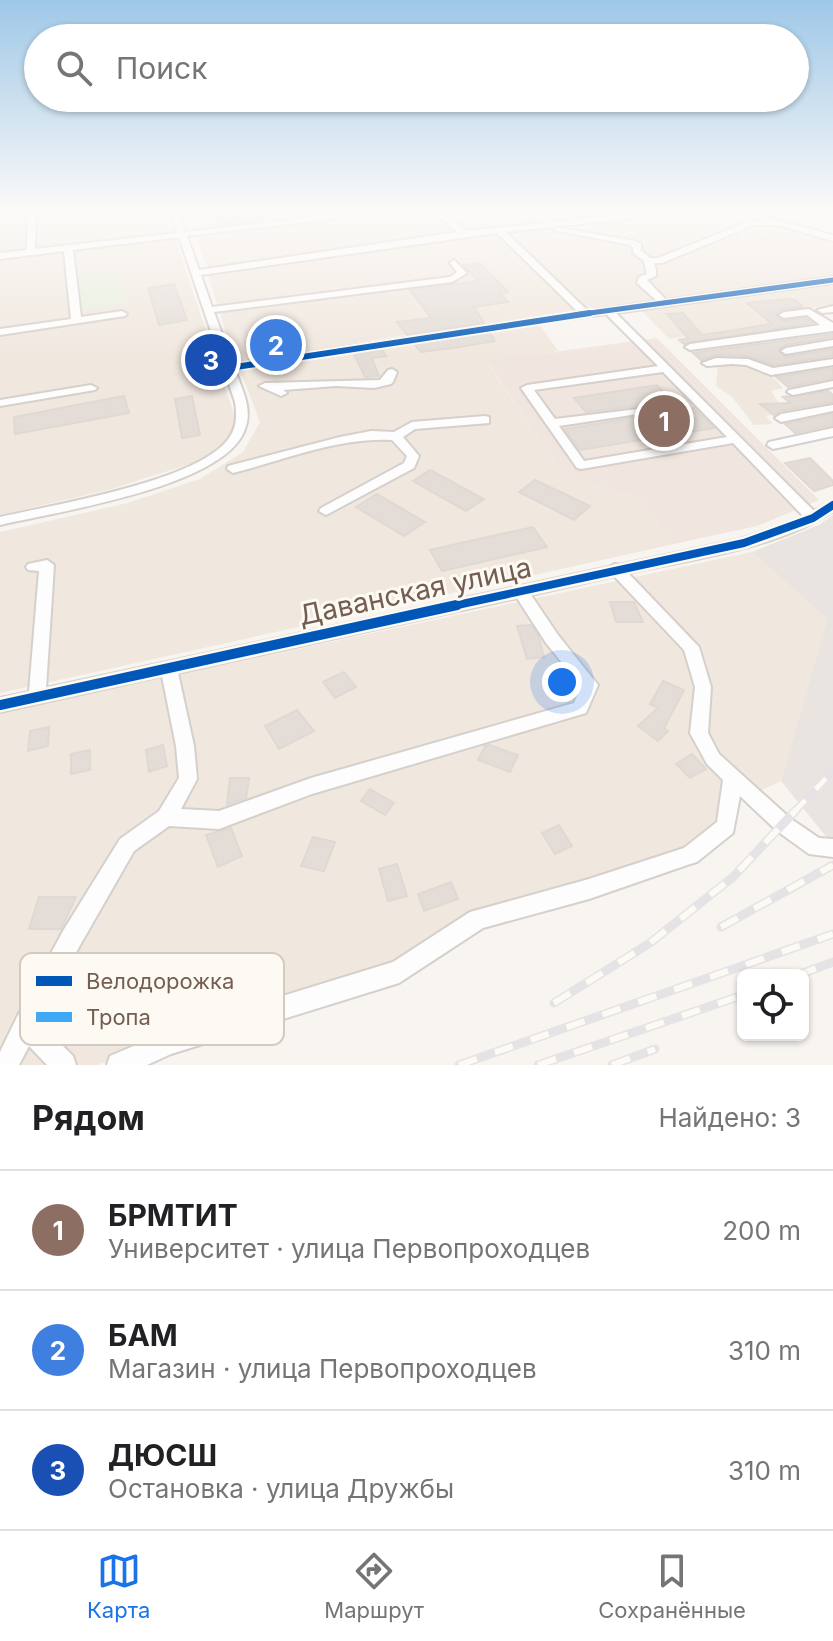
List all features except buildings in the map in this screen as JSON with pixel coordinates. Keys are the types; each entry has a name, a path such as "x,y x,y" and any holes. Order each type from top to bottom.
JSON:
{"street":[{"path":"69,261 76,321"},
{"path":"0,521 150,483 214,457 232,442 243,422 241,402 192,261"},
{"path":"196,273 281,261"},
{"path":"531,261 586,314"},
{"path":"648,261 651,276 642,279 642,283 664,303"},
{"path":"209,310 452,279 462,273 454,263"},
{"path":"229,368 833,280"},
{"path":"609,311 813,518"},
{"path":"784,315 809,312 832,327"},
{"path":"0,332 122,314"},
{"path":"690,347 832,327"},
{"path":"786,351 833,343"},
{"path":"707,363 736,359 757,364 771,372 833,362"},
{"path":"801,367 830,387"},
{"path":"666,368 527,388 581,465 737,439"},
{"path":"281,393 265,386 291,388 336,383 369,387 387,382 392,372"},
{"path":"793,392 830,387"},
{"path":"0,403 91,388"},
{"path":"781,418 833,408"},
{"path":"553,423 651,409"},
{"path":"233,469 340,441 371,435 396,436 412,426 485,420"},
{"path":"773,445 833,432"},
{"path":"326,511 410,465 413,456 396,436"},
{"name":"Даванская улица","path":"0,705 744,543 813,518 833,505"},
{"path":"33,567 47,565 37,696"},
{"path":"615,569 691,647 703,687 699,733 713,759 784,825 816,847 833,848"},
{"path":"166,817 219,820 311,786 580,708 590,685 552,639 520,590"},
{"path":"64,953 127,845 166,817 188,779 185,746 168,667"},
{"path":"284,1008 399,972 478,919 589,889 690,855 726,827 733,779"},
{"path":"6,1065 20,1036"},
{"path":"44,1045 64,1065"},
{"path":"119,1065 164,1045"}],"shaded area":[{"path":"0,261 183,261 237,423 226,443 196,462 112,489 0,515"},
{"path":"205,261 258,261 207,267"},
{"path":"291,261 526,261 579,312 384,338 236,364 207,272"},
{"path":"536,261 833,261 833,276 587,311"},
{"path":"833,284 833,305 776,313 786,321 669,339 641,310"},
{"path":"540,325 558,351 487,362 565,477 636,497 674,544 0,693 0,532 128,503 200,479 243,452 260,422 240,370"},
{"path":"657,338 819,500 757,526 674,544 636,497 565,477 487,361"},
{"path":"739,362 769,373 783,388 771,391 781,406 770,408 776,414 766,416 772,424 754,425 732,397 716,386 718,365"},
{"path":"833,515 833,845 781,781 827,619 752,552 819,525"},
{"path":"752,552 827,619 781,781 720,810 720,822 685,848 469,914 401,961 284,1001 284,953 20,953 20,1045 155,1045 97,1065 0,1065 0,713"}],"green space":[{"path":"121,268 127,304 82,310 79,274"}],"railway":[{"path":"795,811 833,771"},
{"path":"554,1003 650,943 733,877 797,809"},
{"path":"721,927 833,865"},
{"path":"459,1065 833,934"},
{"path":"809,971 833,962"},
{"path":"538,1065 737,997"},
{"path":"612,1065 655,1049"}],"cycle path":[{"path":"229,368 461,331 833,280"},
{"path":"0,705 744,543 813,518 833,505"}],"place":[{"name":"БАМ","path":"276,345"},
{"name":"ДЮСШ","path":"211,360"},
{"name":"БРМТИТ","path":"664,421"}]}
